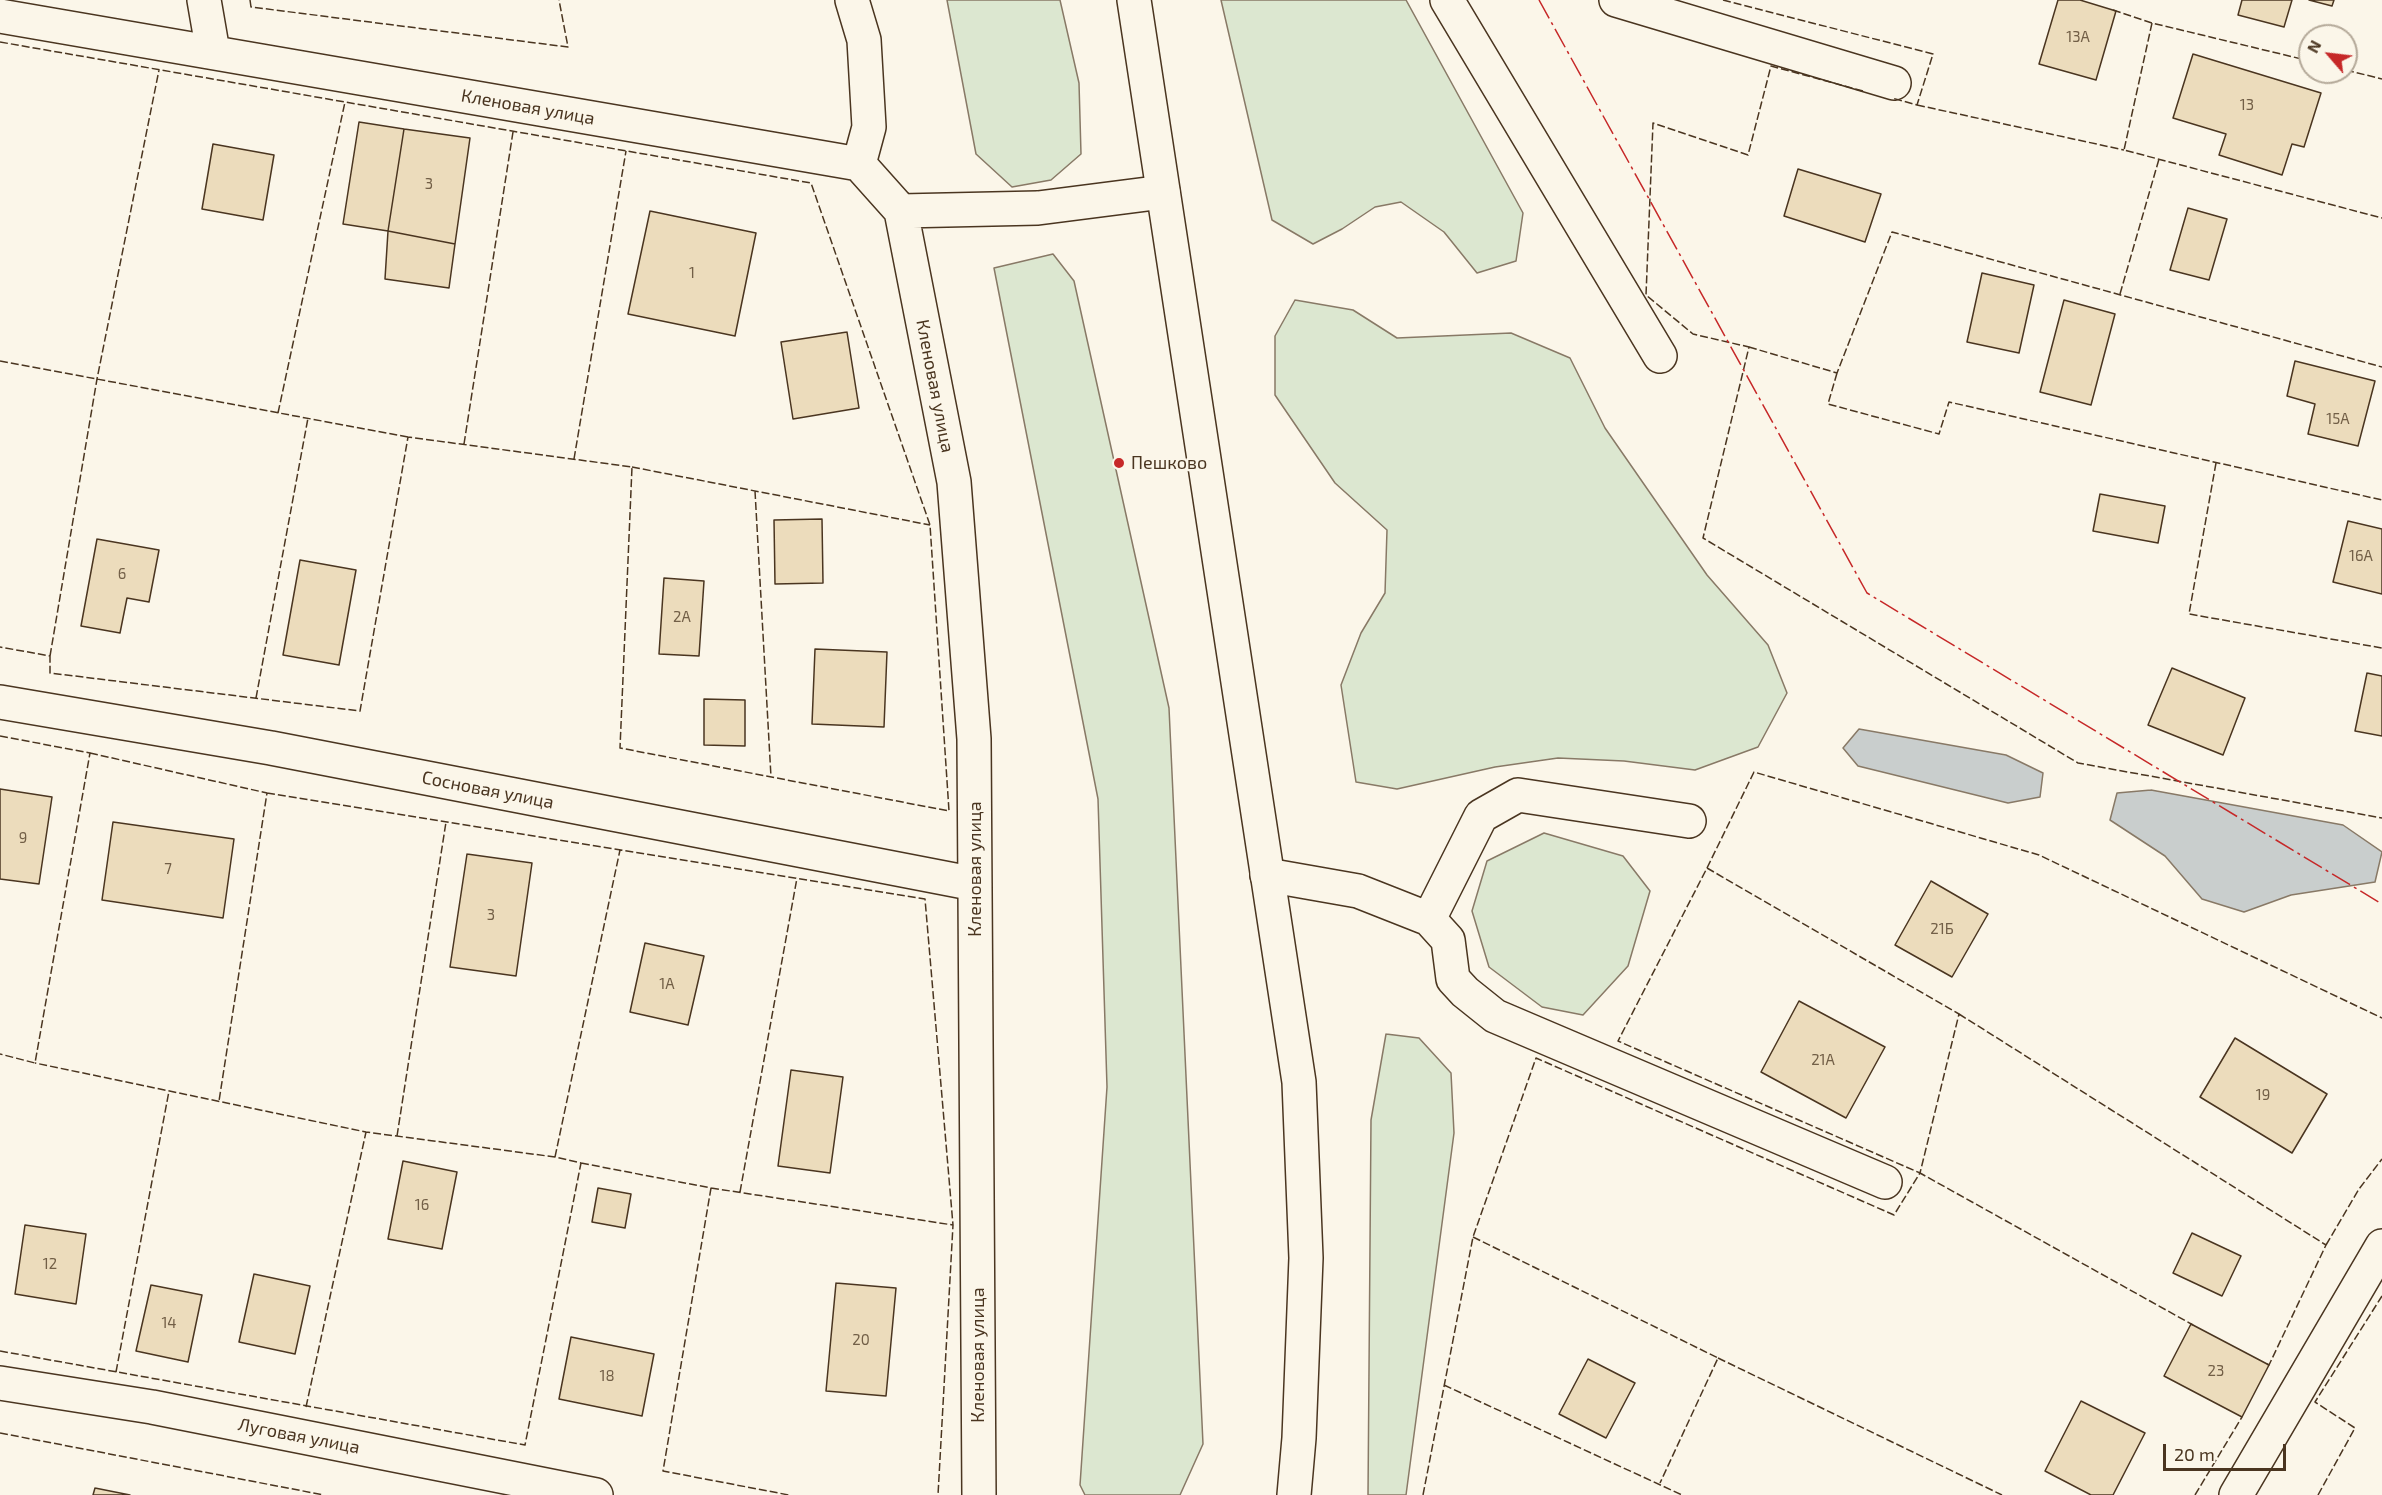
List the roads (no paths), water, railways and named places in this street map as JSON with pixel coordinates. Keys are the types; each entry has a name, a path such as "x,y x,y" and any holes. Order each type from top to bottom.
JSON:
{"main road":[{"path":"204,0 213,52"},
{"path":"852,0 864,40 869,127 859,164 901,211 1038,208 1163,192"},
{"path":"1134,0 1299,1082 1306,1258 1299,1438 1294,1495"},
{"path":"1447,0 1660,356"},
{"path":"1616,0 1894,83"},
{"name":"Кленовая улица","path":"0,15 859,164"},
{"name":"Кленовая улица","path":"901,211 954,482 974,739 979,1495"},
{"name":"Сосновая улица","path":"0,702 271,748 975,884"},
{"path":"1429,919 1481,816 1518,795 1689,821"},
{"path":"1267,875 1358,891 1429,919 1448,940 1453,979 1465,992 1495,1016 1885,1182"},
{"path":"2236,1495 2382,1246"},
{"name":"Луговая улица","path":"0,1383 152,1407 596,1495"}],"place":[{"name":"Пешково","path":"1119,463"}]}
